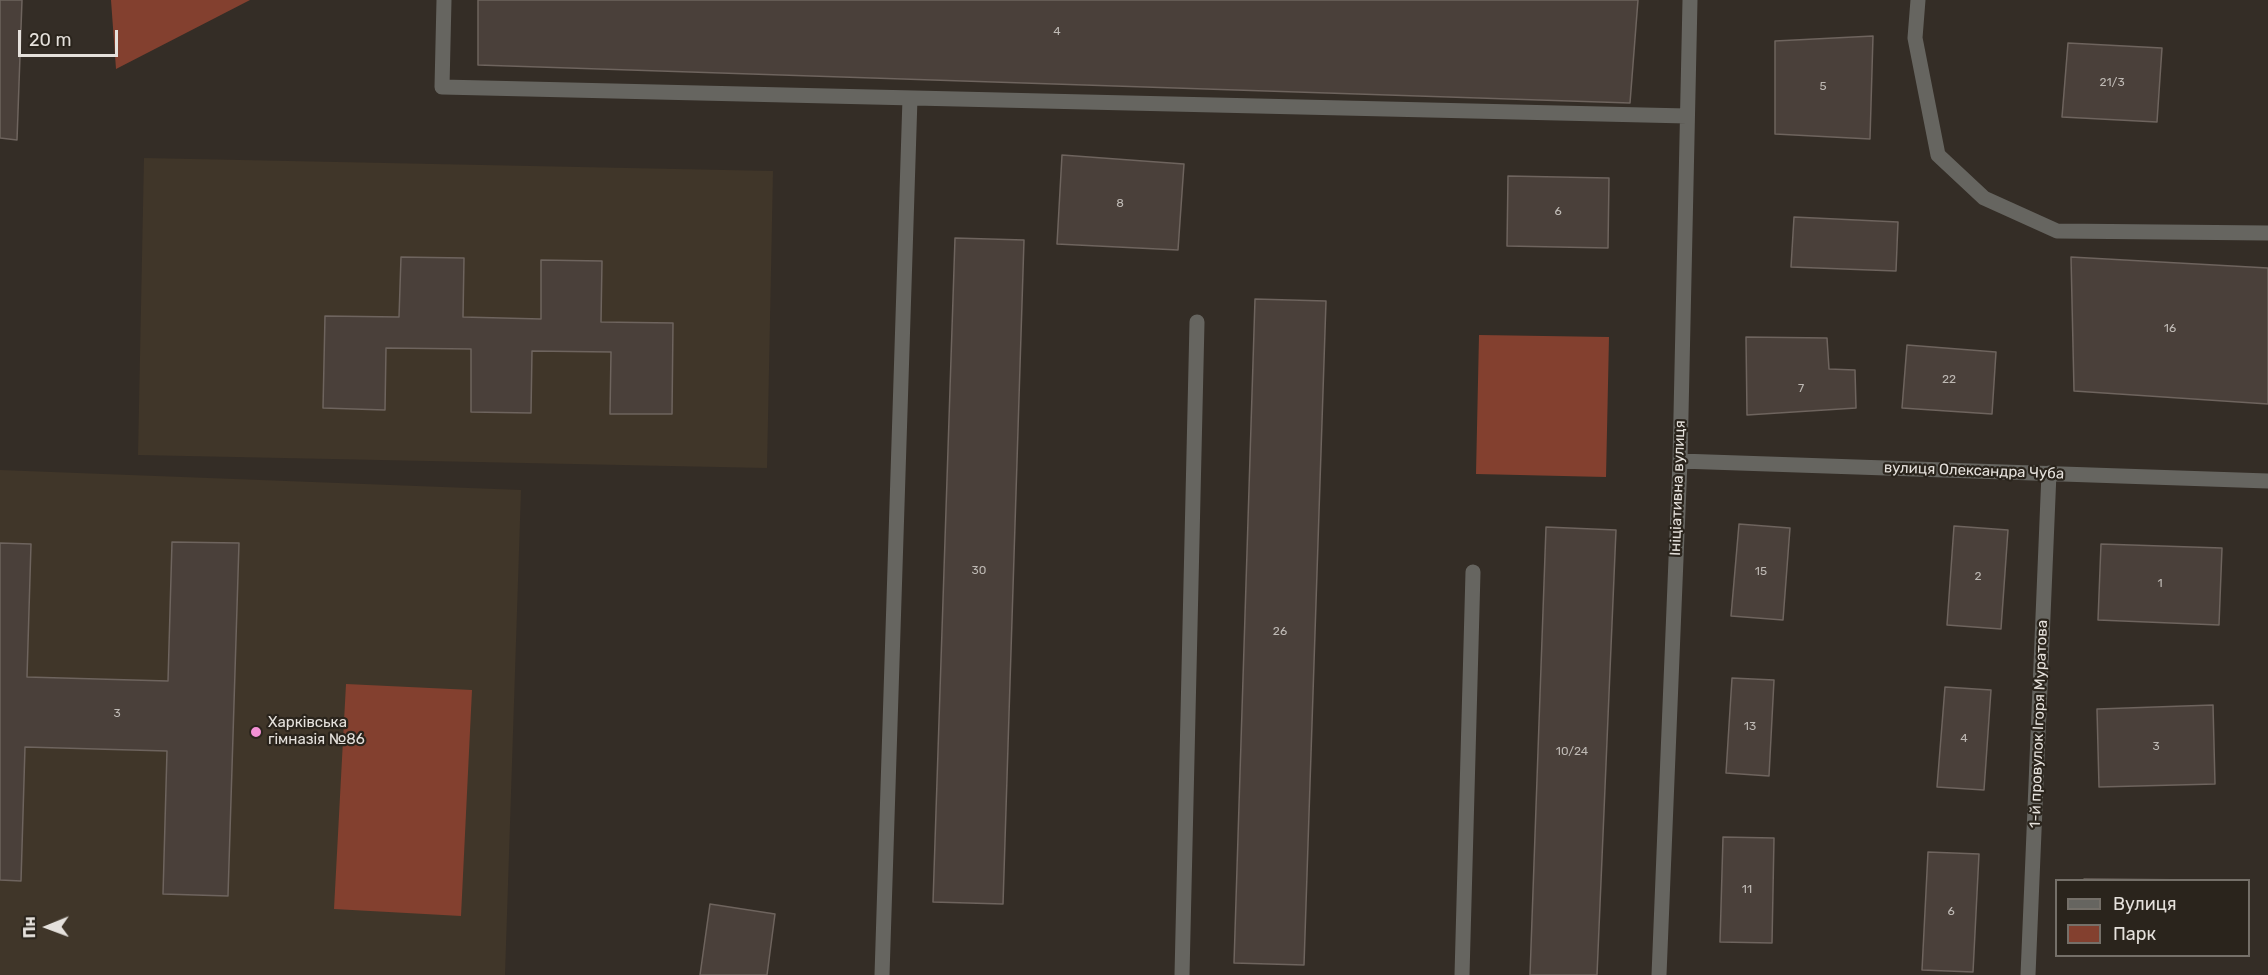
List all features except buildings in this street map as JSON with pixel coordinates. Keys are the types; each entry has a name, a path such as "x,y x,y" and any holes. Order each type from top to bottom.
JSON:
{"street":[{"path":"444,0 442,87 1687,116"},
{"name":"Ініціативна вулиця","path":"1659,975 1680,461 1690,0"},
{"path":"1917,0 1915,38 1938,156 1984,198 2057,231 2268,233"},
{"path":"882,975 910,98"},
{"path":"1182,975 1197,322"},
{"name":"вулиця Олександра Чуба","path":"1680,461 2268,481"},
{"name":"1-й провулок Ігоря Муратова","path":"2028,975 2049,473"},
{"path":"1462,975 1473,572"}],"shaded area":[{"path":"144,158 773,171 767,468 138,455"},
{"name":"Харківська гімназія №86","path":"0,470 521,490 505,975 0,975"}],"green space":[{"path":"111,0 250,0 116,69"},
{"path":"1479,335 1609,337 1606,477 1476,474"},
{"path":"346,684 472,690 461,916 334,909"}],"place":[{"name":"Харківська гімназія №86","path":"256,732"}]}
